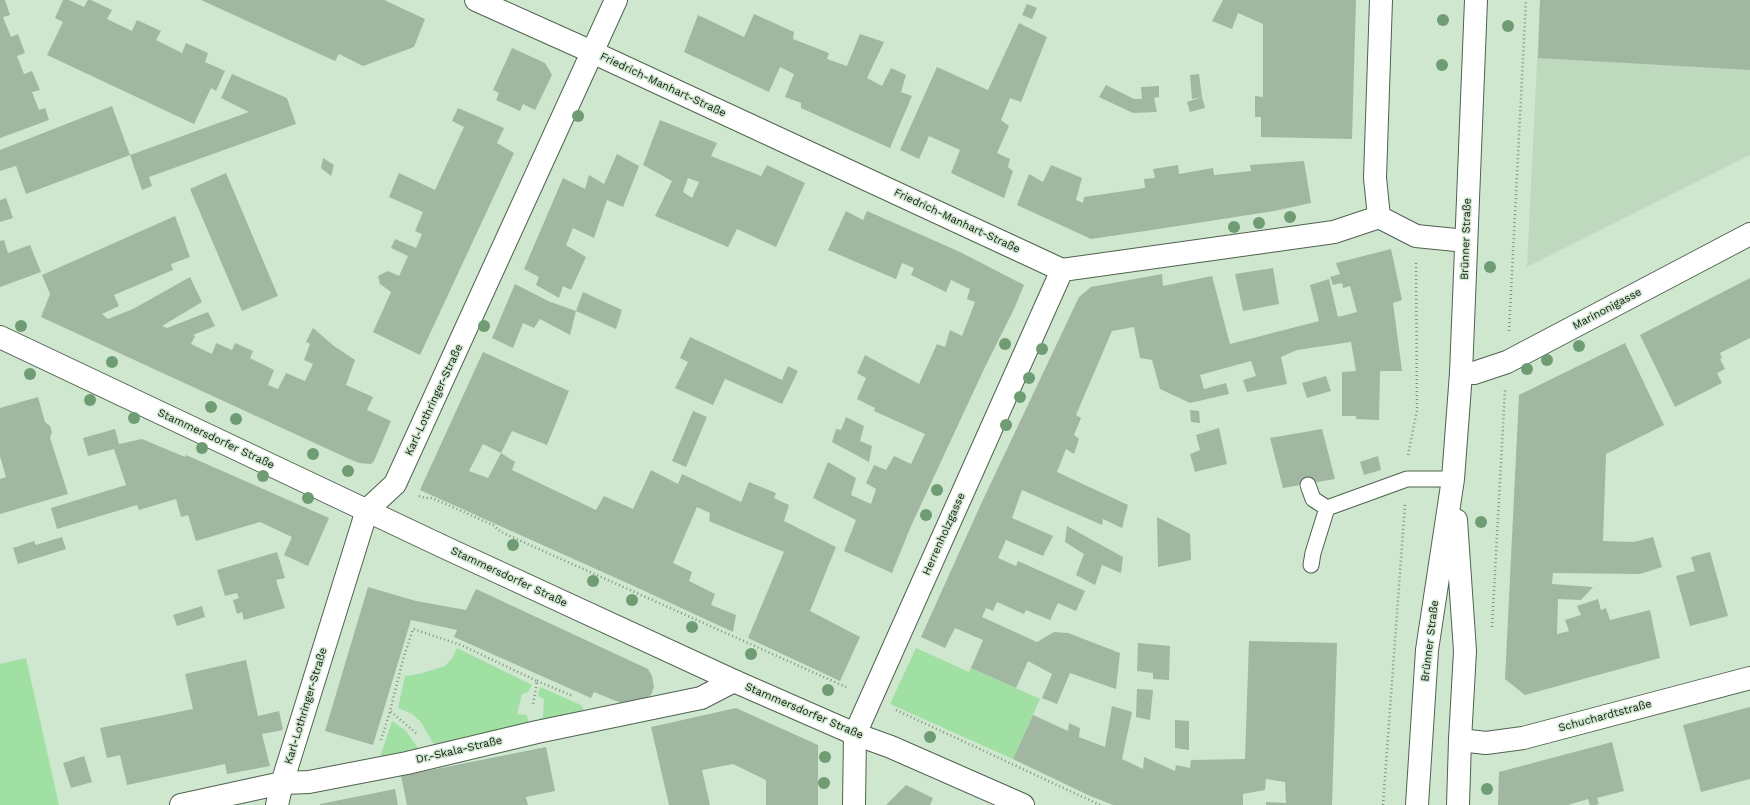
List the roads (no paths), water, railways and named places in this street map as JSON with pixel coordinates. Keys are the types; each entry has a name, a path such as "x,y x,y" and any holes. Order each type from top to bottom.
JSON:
{"street":[{"name":"Friedrich-Manhart-Straße","path":"476,0 592,52 1062,270"},
{"name":"Karl-Lothringer-Straße","path":"276,805 367,510 395,484 616,0"},
{"path":"1379,217 1375,178 1380,0"},
{"name":"Brünner Straße","path":"1418,805 1427,650 1453,479 1461,373 1476,0"},
{"path":"1062,270 1334,232 1379,217 1416,236 1466,241"},
{"name":"Marinonigasse","path":"1461,373 1474,373 1507,362 1750,234"},
{"name":"Herrenholzgasse","path":"854,805 855,734 1062,270"},
{"name":"Stammersdorfer Straße","path":"0,338 734,681 855,734 891,747 1023,805"},
{"name":"Brünner Straße","path":"1453,479 1465,651 1458,805"},
{"name":"Schuchardtstraße","path":"1460,740 1486,743 1523,738 1750,678"},
{"name":"Dr.-Skala-Straße","path":"181,805 282,784 309,782 407,763 537,732 700,698 734,681"}],"lane":[{"path":"1327,508 1407,479 1453,479"},
{"path":"1308,485 1313,499 1327,508"},
{"path":"1311,565 1313,553 1327,508"}]}
